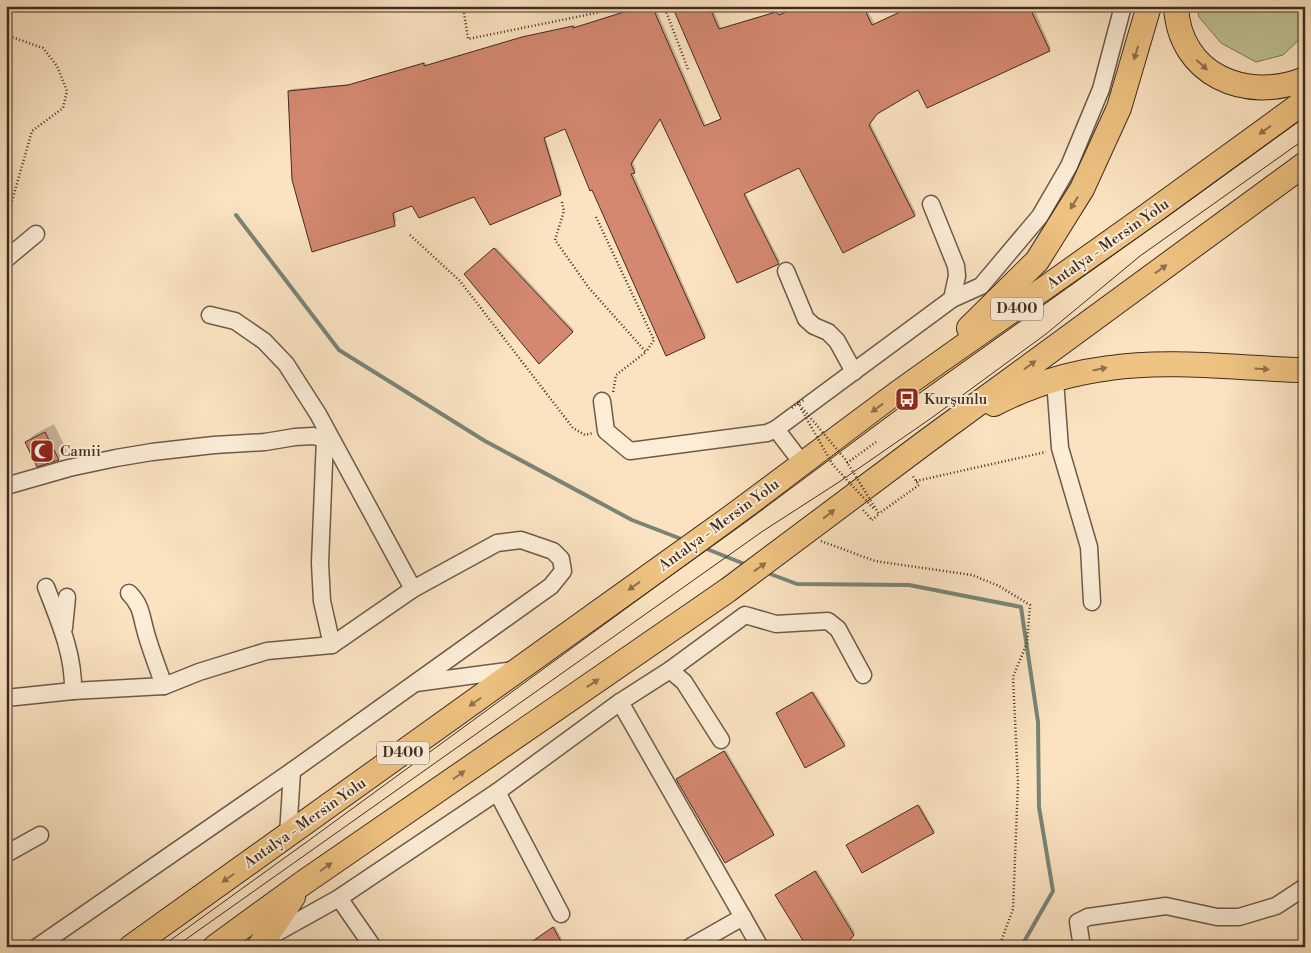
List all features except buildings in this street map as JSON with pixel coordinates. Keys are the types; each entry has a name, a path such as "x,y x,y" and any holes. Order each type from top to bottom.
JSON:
{"highway":[{"path":"898,393 1037,261 1082,189 1119,108 1149,6"},
{"path":"1176,6 1177,20 1183,40 1195,58 1211,73 1230,83 1251,87 1272,88 1293,84 1305,78"},
{"name":"Antalya - Mersin Yolu","path":"131,947 521,669 730,518 898,393 1305,101"},
{"path":"215,947 303,883 728,590 927,440 1305,164"},
{"path":"927,440 1013,394 1067,376 1111,367 1179,365 1305,370"},
{"path":"262,943 303,883"}],"street":[{"path":"602,401 606,431 630,451 767,433 776,429 952,299 981,286 1040,216 1069,166 1101,89 1124,6"},
{"path":"931,204 956,266 957,276 952,299"},
{"path":"6,259 36,234"},
{"path":"786,271 806,318 814,326 828,332 838,341 854,372"},
{"path":"210,315 235,321 270,347 286,364 413,588"},
{"path":"1055,380 1060,448 1089,547 1092,602"},
{"path":"776,429 802,463"},
{"path":"6,486 68,468 125,456 214,445 265,442 295,437 312,436 328,439"},
{"path":"328,439 320,516 320,563 322,600 332,645"},
{"path":"6,698 73,691 164,686 199,672 267,651 332,645 413,588 497,542 521,540 553,551 561,559 563,571 552,586 292,771 37,947"},
{"path":"46,587 71,660 74,674 73,691"},
{"path":"129,593 136,600 143,613 146,631 164,686"},
{"path":"63,633 67,597"},
{"path":"262,943 339,898 497,792 620,702 670,670 745,615 776,624 828,621 838,629 863,675"},
{"path":"413,684 521,669"},
{"path":"670,670 684,682 721,740"},
{"path":"620,702 760,947"},
{"path":"288,835 292,771"},
{"path":"497,792 562,914"},
{"path":"6,854 40,835"},
{"path":"1082,947 1078,922 1088,917 1166,906 1217,917 1239,917 1276,906 1305,887"},
{"path":"339,898 373,947"},
{"path":"690,947 742,916"}],"path":[{"path":"463,6 468,39 596,13 612,6"},
{"path":"664,6 688,69"},
{"path":"6,35 43,48 57,66 67,91 63,108 32,131 6,222"},
{"path":"562,202 564,212 555,240 589,288 646,352"},
{"path":"596,217 654,340 646,352 616,375 613,395 602,401"},
{"path":"410,235 460,281 573,428 585,435 606,431"},
{"path":"792,408 804,400"},
{"path":"798,404 848,463 880,513"},
{"path":"798,404 833,465 880,513"},
{"path":"848,463 876,442"},
{"path":"916,481 1060,448"},
{"path":"872,520 910,492"},
{"path":"797,539 875,561 972,575 999,586 1030,605 1027,643 1014,678 1018,782 1014,909 999,947"}],"green space":[{"path":"1197,6 1305,6 1305,34 1283,55 1256,62 1221,43 1199,17"}],"waterway":[{"path":"236,215 339,350 485,441 632,520 684,540"},
{"path":"702,547 747,565"},
{"path":"765,572 797,584 909,585 1021,607 1038,722 1039,807 1053,891 1021,947"}],"tram line":[{"path":"161,947 758,512 907,399 1167,217 1305,117"},
{"path":"175,947 763,531 839,482 930,419 1046,334 1140,256 1305,139"}],"place":[{"name":"Kurşunlu","path":"907,399"},
{"name":"Camii","path":"42,451"}]}
